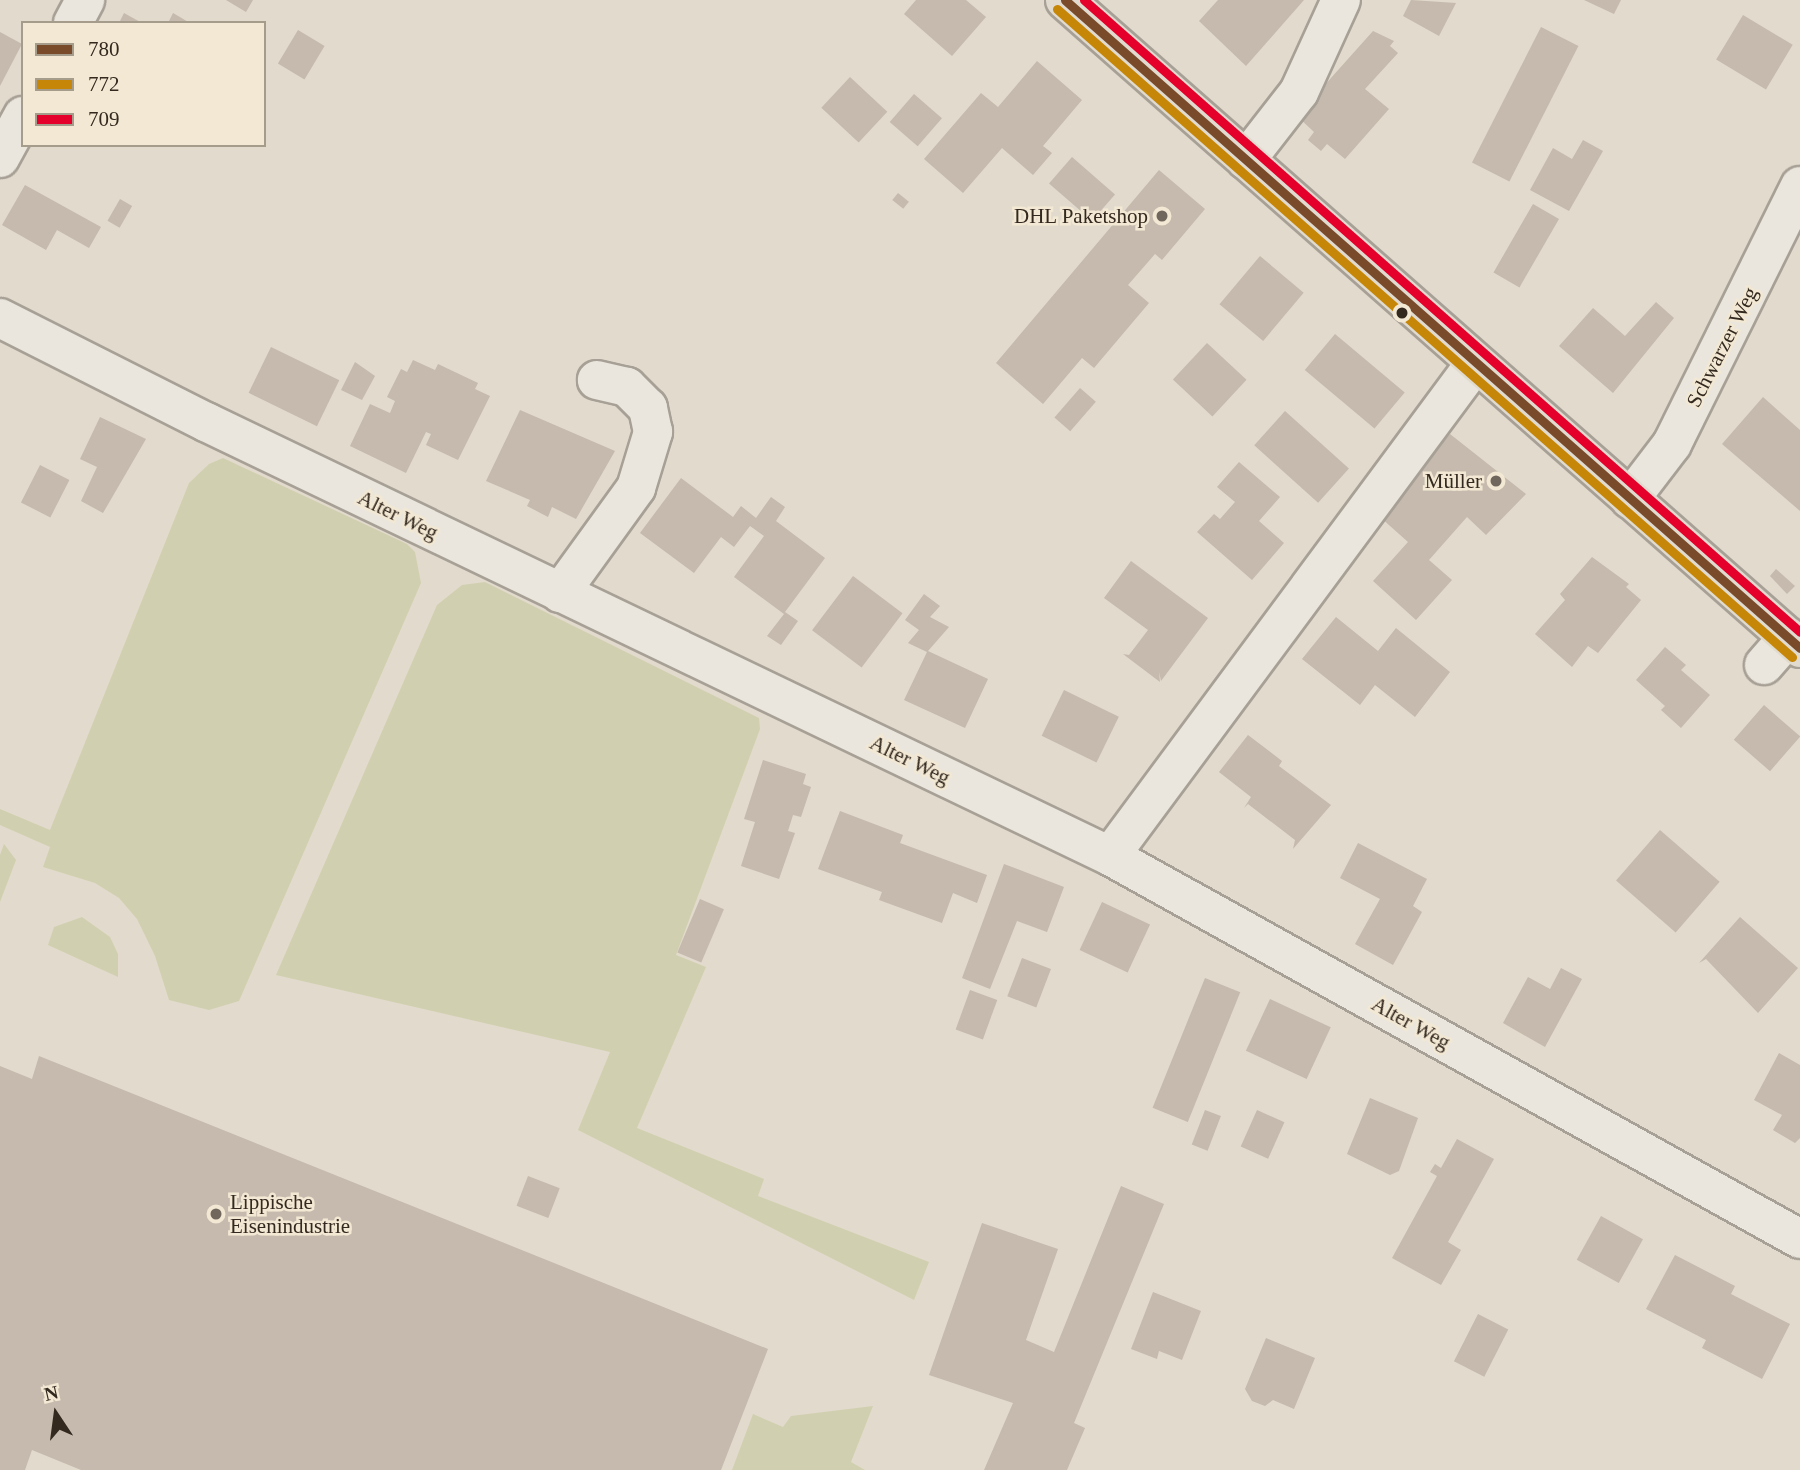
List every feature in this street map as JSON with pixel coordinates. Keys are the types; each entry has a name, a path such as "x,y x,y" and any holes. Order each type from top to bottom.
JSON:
{"main road":[{"path":"1065,0 1474,365 1630,499 1784,650"}],"street":[{"path":"74,21 85,0"},
{"path":"1246,160 1299,92 1341,0"},
{"path":"0,159 21,120"},
{"name":"Schwarzer Weg","path":"1630,499 1672,444 1800,186"},
{"name":"Alter Weg","path":"0,318 560,593 1110,856 1203,917 1800,1239"},
{"path":"1110,856 1474,365"},
{"path":"560,593 636,488 653,432 649,408 627,387 597,380"}],"green space":[{"path":"223,458 407,544 415,552 421,583 239,1001 209,1010 169,1000 155,956 137,919 119,898 95,883 43,867 50,847 0,825 0,809 50,830 189,483 209,464"},
{"path":"485,582 759,718 760,729 676,955 706,967 637,1128 764,1179 758,1196 929,1262 914,1300 578,1130 610,1052 276,975 437,605 462,585"},
{"path":"4,844 16,860 0,902 0,855"},
{"path":"82,917 110,937 118,954 118,977 48,945 54,927"},
{"path":"873,1406 851,1462 865,1470 732,1470 753,1414 783,1427 791,1416"}],"building":[{"path":"226,0 253,0 246,12"},
{"path":"916,0 966,0 986,17 952,56 904,14"},
{"path":"1218,0 1304,0 1246,66 1199,21"},
{"path":"1411,0 1456,3 1439,36 1403,16"},
{"path":"1584,0 1621,0 1614,14"},
{"path":"124,13 138,21 120,21"},
{"path":"173,13 187,21 169,21"},
{"path":"1743,15 1793,45 1766,89 1716,60"},
{"path":"1541,27 1578,46 1509,182 1472,162"},
{"path":"298,30 325,46 304,79 278,63"},
{"path":"1373,31 1394,41 1390,46 1398,53 1365,89 1389,109 1345,159 1327,144 1321,151 1308,140 1314,132 1297,116"},
{"path":"0,32 21,46 0,86"},
{"path":"1037,61 1082,100 1043,146 1052,153 1033,175 1002,148 963,193 924,159 981,93 998,107"},
{"path":"850,77 887,112 859,142 821,108"},
{"path":"914,94 942,118 918,146 890,122"},
{"path":"1583,140 1603,151 1569,211 1530,190 1553,148 1572,159"},
{"path":"1072,157 1115,194 1092,221 1049,183"},
{"path":"1159,170 1205,209 1162,260 1155,254 1128,285 1149,303 1094,368 1082,358 1043,404 996,363"},
{"path":"25,185 101,227 89,248 57,230 46,250 2,225"},
{"path":"898,193 909,202 903,209 892,200"},
{"path":"120,199 132,206 120,228 108,221"},
{"path":"1533,204 1559,219 1519,287 1494,272"},
{"path":"1260,256 1304,293 1263,341 1220,304"},
{"path":"1656,302 1674,318 1613,393 1559,346 1593,308 1625,336"},
{"path":"1335,334 1405,392 1374,428 1305,370"},
{"path":"1207,343 1246,380 1212,416 1173,380"},
{"path":"271,347 339,380 317,426 249,393"},
{"path":"413,360 435,370 438,364 478,383 475,389 490,396 458,460 426,445 431,434 426,432 406,473 350,446 370,404 390,413 395,401 387,397 401,369 407,372"},
{"path":"355,362 375,376 362,400 341,390"},
{"path":"1080,388 1096,402 1070,431 1054,417"},
{"path":"1763,397 1800,430 1800,511 1722,444"},
{"path":"520,410 615,451 576,519 552,507 548,517 527,506 530,500 486,481"},
{"path":"1285,411 1349,469 1318,503 1254,445"},
{"path":"100,417 146,439 103,513 81,501 97,467 80,459"},
{"path":"1450,434 1526,494 1486,535 1467,517 1429,560 1452,580 1416,620 1373,581 1408,542 1380,517"},
{"path":"1239,462 1280,497 1259,521 1284,543 1252,580 1197,532 1214,514 1220,519 1235,502 1217,487"},
{"path":"40,465 69,480 50,517 21,502"},
{"path":"681,478 733,517 741,506 756,518 771,497 785,507 776,521 825,558 785,612 798,621 781,645 767,636 784,614 734,577 764,536 750,526 734,547 721,537 694,573 640,533"},
{"path":"1592,557 1629,584 1626,587 1641,600 1598,653 1588,646 1572,667 1535,634 1565,600 1560,594"},
{"path":"1131,561 1208,618 1161,681 1159,672 1160,682 1123,654 1129,655 1148,630 1104,598"},
{"path":"1776,569 1795,586 1787,594 1770,576"},
{"path":"853,576 903,613 862,668 812,630"},
{"path":"924,594 940,606 930,617 949,627 928,651 988,679 965,728 904,700 927,652 908,643 919,630 905,620"},
{"path":"1336,617 1378,651 1396,628 1450,672 1415,717 1375,685 1360,705 1302,659"},
{"path":"1665,647 1686,665 1681,670 1710,695 1681,728 1661,710 1665,706 1636,680"},
{"path":"1064,690 1119,717 1096,763 1042,736"},
{"path":"1764,705 1800,736 1770,771 1734,740"},
{"path":"1248,735 1282,761 1279,766 1331,805 1293,849 1295,840 1248,804 1244,808 1251,797 1219,772"},
{"path":"763,760 806,774 803,784 811,787 801,817 793,815 788,831 795,833 779,879 741,866 755,822 744,819"},
{"path":"840,811 903,835 900,843 987,875 977,903 953,893 942,923 879,900 882,892 818,869"},
{"path":"1660,830 1720,882 1676,932 1616,881"},
{"path":"1358,843 1427,879 1413,906 1422,912 1393,965 1355,944 1380,899 1340,878"},
{"path":"1004,864 1064,887 1047,932 1017,921 990,989 962,978"},
{"path":"700,899 724,909 701,963 677,952"},
{"path":"1102,902 1150,924 1128,972 1080,950"},
{"path":"1740,917 1798,968 1758,1013 1706,959 1699,963"},
{"path":"1022,958 1051,969 1036,1007 1007,996"},
{"path":"1561,968 1582,979 1545,1047 1503,1023 1528,977 1550,989"},
{"path":"1205,978 1240,992 1188,1122 1153,1108"},
{"path":"970,990 997,1000 983,1039 956,1029"},
{"path":"1270,999 1331,1027 1307,1079 1246,1051"},
{"path":"1779,1053 1800,1065 1800,1138 1795,1143 1773,1130 1782,1115 1754,1100"},
{"name":"Lippische Eisenindustrie","path":"39,1056 768,1349 721,1470 81,1470 32,1450 25,1470 0,1470 0,1066 32,1079"},
{"path":"1370,1098 1418,1118 1399,1171 1390,1175 1347,1154"},
{"path":"1205,1110 1221,1116 1208,1151 1192,1145"},
{"path":"1257,1110 1284,1122 1268,1159 1241,1147"},
{"path":"1457,1139 1494,1159 1448,1242 1461,1250 1441,1285 1392,1258 1437,1176 1430,1172 1435,1164 1441,1168"},
{"path":"528,1176 560,1188 548,1218 517,1206"},
{"path":"1121,1186 1164,1204 1074,1423 1085,1428 1067,1470 984,1470 1013,1403 929,1375 982,1223 1058,1249 1026,1340 1054,1352"},
{"path":"1601,1216 1643,1239 1619,1283 1577,1260"},
{"path":"1675,1255 1735,1286 1731,1294 1790,1324 1762,1379 1702,1348 1706,1340 1646,1309"},
{"path":"1153,1292 1201,1311 1182,1360 1159,1351 1157,1359 1131,1349"},
{"path":"1478,1314 1508,1329 1484,1377 1454,1361"},
{"path":"1266,1338 1315,1358 1294,1409 1273,1400 1265,1406 1252,1401 1245,1389"}],"transit line":[{"name":"780","path":"1065,0 1800,648"},
{"name":"709","path":"1084,0 1800,632"},
{"name":"772","path":"1057,9 1792,657"}],"place":[{"name":"DHL Paketshop","path":"1162,216"},
{"name":"Müller","path":"1496,481"},
{"name":"Lippische Eisenindustrie","path":"216,1214"}]}
